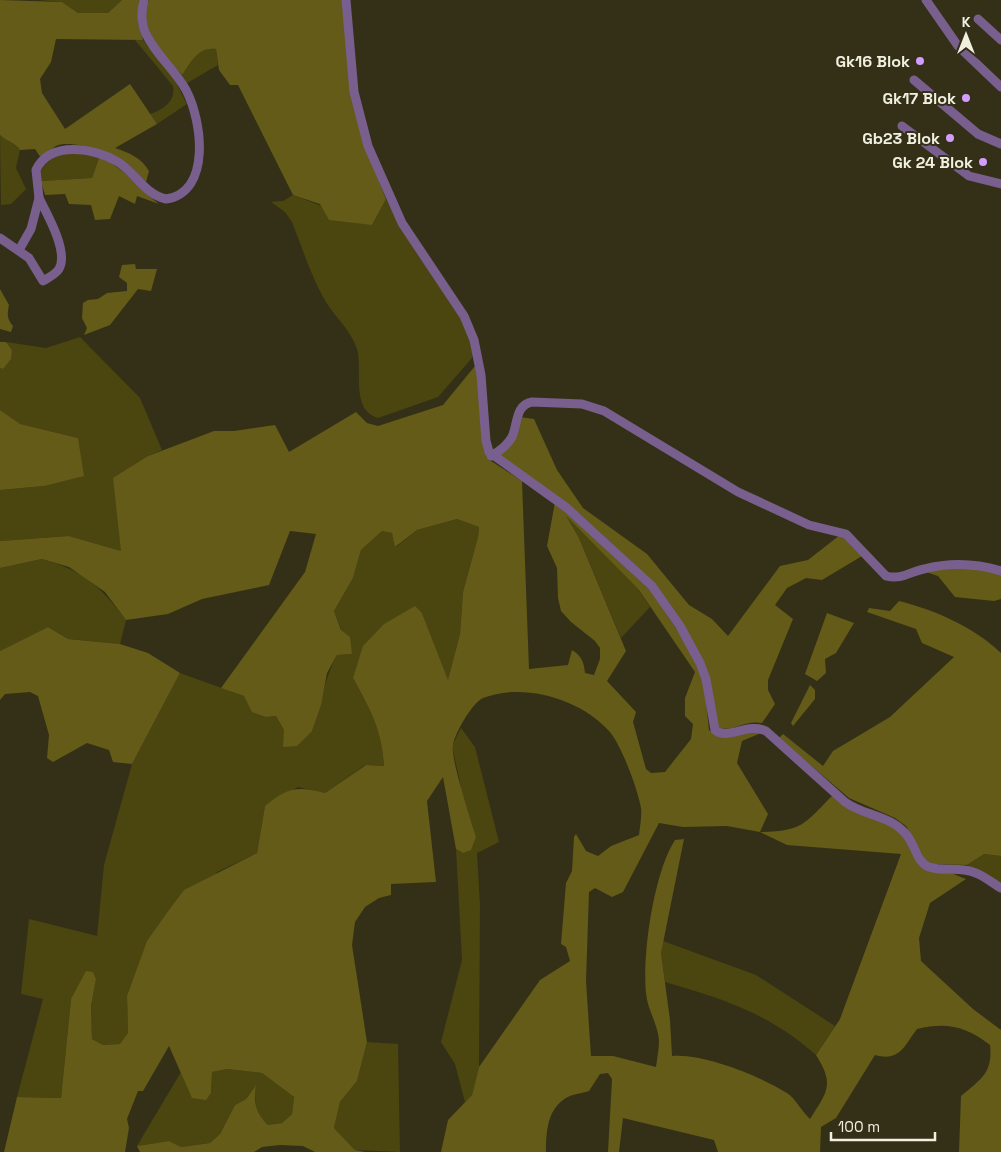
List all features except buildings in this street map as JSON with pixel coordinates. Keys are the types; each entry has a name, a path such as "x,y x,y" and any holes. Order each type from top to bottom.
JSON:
{"street":[{"path":"1,240 19,250 35,265 43,281 59,269 60,246 40,198 35,173 37,167 57,152 65,149 84,151 115,160 127,169 150,193 159,198 166,199 177,196 193,181 200,157 192,105 182,83 145,33 142,24 144,0"},
{"path":"346,0 354,92 368,146 402,223 464,316 471,331 481,375 486,441 491,456 567,508 652,586 680,626 700,663 706,679 715,730 728,734 750,727 766,731 845,802 857,809 880,816 900,829 910,840 924,864 933,868 971,871 1001,888"},
{"path":"926,0 958,46 1001,87"},
{"path":"978,19 1001,40"},
{"path":"914,80 978,134 1001,144"},
{"path":"902,126 969,176 1001,184"},
{"path":"19,250 30,229 40,198"},
{"path":"491,456 508,442 514,432 520,409 526,404 532,402 588,405 615,416 738,492 809,525 846,534 886,576 903,578 924,569 956,564 977,564 1001,571"}],"shaded area":[{"path":"0,0 62,2 78,13 108,13 122,0 139,0 138,23 143,40 56,39 51,62 40,79 42,93 65,129 130,84 157,124 115,148 130,154 146,166 149,171 146,182 126,163 102,151 63,144 56,146 41,158 35,149 20,150 0,135"},
{"path":"39,0 122,0 108,13 78,13 62,2"},
{"path":"149,0 342,0 365,147 386,199 372,225 329,220 320,204 293,195 238,85 230,85 219,70 216,49 204,50 196,56 182,75 161,50 149,31 146,21 146,10"},
{"path":"135,40 143,40 174,79 187,104 157,124 150,114 168,104 172,96 173,86"},
{"path":"208,48 216,49 218,65 187,83 182,75 199,51"},
{"path":"0,135 20,150 16,168 26,189 11,204 1,205"},
{"path":"73,152 99,158 92,178 41,181 40,172 50,160 59,155"},
{"path":"99,158 116,166 159,204 137,196 135,204 119,196 110,219 95,220 91,205 69,204 65,194 45,195 41,181 92,178"},
{"path":"293,195 372,225 386,199 408,239 459,315 472,346 472,358 438,397 378,418 369,414 361,398 357,349 354,342 318,288 292,222 285,212 271,202 283,201"},
{"path":"135,264 136,269 157,269 151,291 138,289 110,325 84,335 87,328 82,318 83,303 88,300 98,299 107,293 127,291 127,283 119,277 122,265"},
{"path":"0,289 9,305 8,316 13,326 11,332 0,329"},
{"path":"80,337 140,398 162,450 148,456 121,551 69,536 0,541 0,490 44,486 78,438 19,424 0,410 0,368 3,369 12,350 6,342 46,348"},
{"path":"0,342 6,342 12,350 11,359 3,369 0,368"},
{"path":"475,366 477,367 484,451 488,459 522,481 529,669 568,665 572,650 582,660 585,673 594,675 600,659 600,648 595,641 571,622 561,611 558,598 557,568 547,546 555,502 651,591 688,646 704,683 709,730 723,737 746,732 761,733 742,741 737,763 768,814 760,832 794,828 808,820 832,796 886,823 903,835 916,859 966,879 930,903 919,938 921,961 973,1009 1001,1030 1001,1152 959,1152 961,1096 984,1075 990,1062 990,1045 964,1030 955,1027 938,1026 917,1029 905,1047 896,1054 883,1057 875,1055 836,1118 821,1127 820,1152 718,1152 714,1140 623,1118 619,1152 608,1152 612,1079 608,1073 600,1074 589,1091 570,1096 562,1100 557,1106 549,1120 546,1152 441,1152 448,1120 472,1095 479,1067 540,980 570,961 566,947 561,944 566,883 572,871 574,837 576,834 586,851 598,856 611,846 639,835 641,811 639,800 624,756 609,731 583,710 567,702 550,696 516,692 499,694 483,698 479,701 460,726 454,740 453,752 455,762 476,837 471,850 463,853 456,849 443,777 427,801 436,882 391,884 391,895 379,898 365,907 355,922 352,945 367,1042 357,1081 340,1102 334,1128 355,1150 365,1152 315,1152 303,1146 280,1145 262,1147 254,1152 140,1152 137,1146 169,1141 181,1147 210,1143 220,1134 235,1105 246,1099 256,1085 256,1107 268,1125 282,1123 292,1114 294,1097 262,1073 227,1069 212,1072 211,1093 206,1100 192,1098 169,1046 143,1091 138,1091 127,1119 129,1128 125,1152 4,1152 17,1097 61,1098 71,999 86,971 93,972 96,979 91,1006 92,1039 103,1045 120,1044 128,1033 127,996 147,941 184,890 257,853 265,806 280,795 299,789 325,793 366,765 384,766 378,731 370,710 353,678 363,646 384,624 415,606 422,613 448,680 460,634 463,592 479,527 457,519 417,530 395,547 392,533 382,531 361,550 353,578 334,611 341,630 350,637 352,654 337,655 327,673 321,705 312,731 297,746 283,747 284,730 276,716 266,717 252,712 244,696 221,688 305,572 316,534 290,531 269,585 202,599 168,614 126,620 105,592 69,567 42,559 0,568 0,541 69,536 121,551 113,478 148,456 214,431 234,431 275,425 289,452 356,412 367,423 378,426 443,405","holes":["566,516 639,590 695,672 685,698 685,716 693,724 691,739 665,772 651,773 646,769 633,722 636,712 607,681 626,651 579,538","659,823 683,827 727,826 760,832 787,845 901,854 840,1019 816,1055 822,1065 827,1081 821,1102 810,1119 787,1093 776,1086 715,1062 685,1056 672,1056 670,1020 661,953 684,839 675,840 661,872 648,936 645,977 648,1005 658,1035 659,1044 656,1067 613,1056 591,1056 586,981 589,892 595,888 612,897 623,892"]},
{"path":"0,410 20,424 78,438 84,476 44,486 0,490"},
{"path":"520,417 534,419 557,470 583,508 647,554 689,605 712,619 728,636 780,566 808,560 840,535 847,539 862,556 822,580 806,578 787,588 775,605 793,619 768,680 768,690 775,704 762,723 748,723 726,729 716,725 703,660 632,562 580,514 496,456"},
{"path":"565,515 639,590 650,607 621,638 579,538 569,525"},
{"path":"457,519 479,527 463,592 460,634 448,681 422,613 353,678 370,710 378,731 384,766 365,765 325,793 298,787 265,806 257,853 217,872 127,996 128,1033 121,1044 103,1045 92,1039 91,1006 96,979 71,999 61,1098 17,1097 43,999 21,994 29,919 97,936 104,865 132,764 180,673 244,696 266,717 276,716 284,730 312,731 326,683 337,655 351,654 334,611 353,578 361,550 382,531 392,533 396,547 417,530"},
{"path":"42,559 80,575 90,581 108,598 126,620 120,644 68,639 48,627 0,651 0,568"},
{"path":"959,567 1001,573 1001,599 994,601 955,597 938,576 926,572"},
{"path":"899,601 926,609 966,627 1001,653 1001,856 984,854 967,865 933,864 926,861 906,826 895,818 849,798 779,738 783,734 823,766 833,751 890,717 954,657 922,643 916,629 867,612 869,608 890,611"},
{"path":"827,613 854,623 836,653 825,659 826,673 817,681 805,674"},
{"path":"48,627 68,639 120,644 148,653 180,673 132,764 113,762 109,750 87,743 53,762 47,758 49,735 38,696 30,692 5,694 0,700 0,651"},
{"path":"810,685 815,690 815,699 793,726 791,723"},
{"path":"461,728 475,747 499,842 477,853 480,905 479,1067 472,1095 465,1102 455,1064 441,1042 462,960 456,849 463,853 460,782 452,746"},
{"path":"984,854 1001,856 1001,883 967,865"},
{"path":"663,941 756,975 835,1026 816,1055 780,1028 745,1009 726,1001 665,982 661,953"},
{"path":"367,1042 398,1044 400,1152 355,1150 334,1128 340,1102 357,1081"},
{"path":"227,1069 262,1073 294,1097 292,1114 282,1123 268,1125 260,1116 257,1107 255,1086 246,1099 235,1105 220,1134 210,1143 181,1147 169,1141 137,1146 181,1072 193,1098 211,1093 212,1072"}],"place":[{"name":"Gk16 Blok","path":"920,61"},
{"name":"Gk17 Blok","path":"966,98"},
{"name":"Gb23 Blok","path":"950,138"},
{"name":"Gk 24 Blok","path":"983,162"}]}
